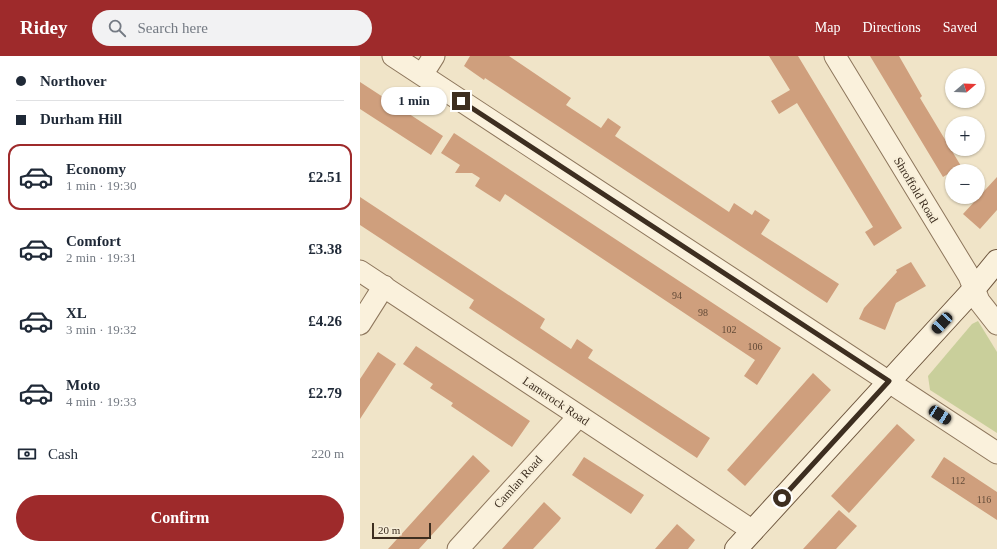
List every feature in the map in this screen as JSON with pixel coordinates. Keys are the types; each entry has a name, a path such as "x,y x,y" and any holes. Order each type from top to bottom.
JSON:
{"street":[{"path":"393,56 997,453"},
{"path":"422,75 434,56"},
{"name":"Shroffold Road","path":"835,56 969,276 979,301 997,324"},
{"path":"736,549 974,289 997,261"},
{"name":"Lamerock Road","path":"360,271 753,531"},
{"path":"360,324 384,286"},
{"name":"Camlan Road","path":"458,549 578,416"}],"green space":[{"path":"978,321 997,352 997,433 930,390 928,376 972,324"}],"building":[{"path":"470,56 509,56 571,98 566,105 601,128 608,118 621,127 615,136 729,212 734,203 752,215 755,210 770,220 761,234 839,284 827,303 485,78 484,80 464,66"},
{"path":"769,56 798,56 902,228 874,246 865,232 873,227 797,103 779,114 771,101 790,90"},
{"path":"870,56 899,56 922,96 920,98 945,139 945,156 955,156 960,164 945,164 945,176 943,177"},
{"path":"360,82 443,136 431,155 360,109"},
{"path":"454,133 781,348 757,385 744,376 755,360 505,194 500,202 475,186 480,178 472,173 455,173 460,165 441,153"},
{"path":"997,177 997,210 980,229 963,214 972,204 985,204 985,190"},
{"path":"360,197 545,319 540,328 571,349 577,339 593,350 588,358 710,438 697,458 469,308 474,300 360,225"},
{"path":"911,262 926,286 896,303 885,330 859,319 864,308 897,272 896,270"},
{"path":"416,346 530,421 512,447 451,406 453,403 430,388 433,384 403,364"},
{"path":"378,352 396,364 360,419 360,379"},
{"path":"813,373 831,390 745,486 727,470"},
{"path":"897,424 915,440 849,513 831,496"},
{"path":"473,455 490,471 419,549 388,549"},
{"path":"584,457 644,495 631,514 572,475"},
{"path":"944,457 997,492 997,520 931,477"},
{"path":"544,502 561,518 559,521 533,549 502,549"},
{"path":"839,510 857,526 836,549 803,549"},
{"path":"677,524 695,540 688,549 655,549"}],"route":[{"path":"461,101 889,381 782,498"}]}
